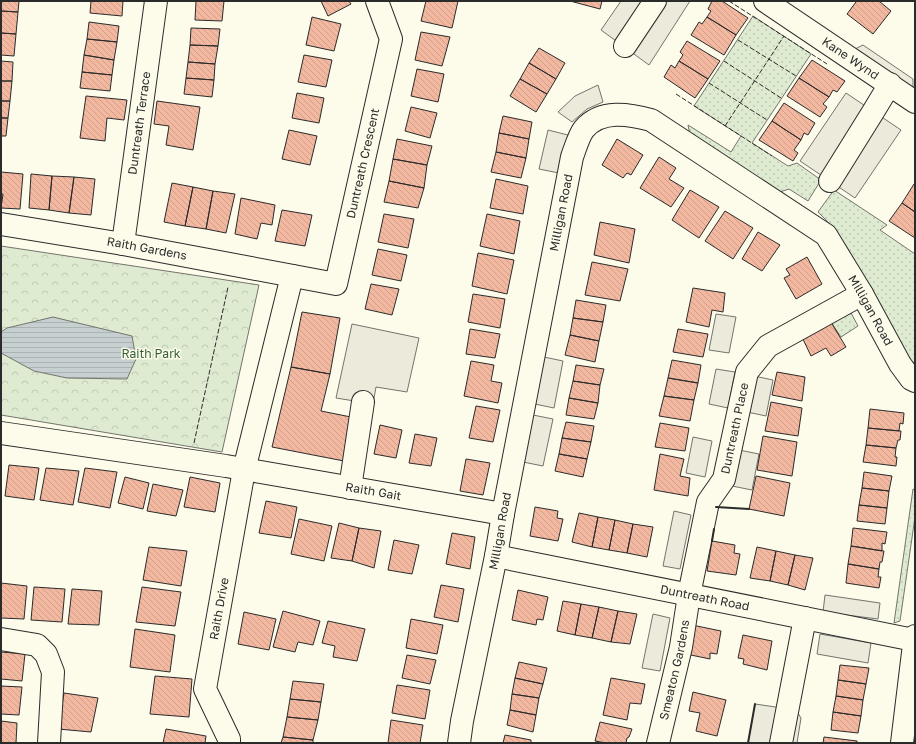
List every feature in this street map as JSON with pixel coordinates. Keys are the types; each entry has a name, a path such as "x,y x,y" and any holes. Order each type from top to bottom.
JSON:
{"street":[{"name":"Duntreath Terrace","path":"124,244 156,1"},
{"name":"Duntreath Crescent","path":"292,276 336,284 391,38 378,1"},
{"path":"625,46 656,1"},
{"name":"Kane Wynd","path":"765,1 793,8 915,102"},
{"path":"830,181 890,84"},
{"name":"Milligan Road","path":"459,743 462,720 496,556 572,157 584,129 596,119 606,115 632,115 651,120 826,235 862,294 900,364 911,379 915,381"},
{"name":"Raith Gardens","path":"1,224 124,244 292,276"},
{"name":"Raith Drive","path":"229,743 205,689 244,470 292,276"},
{"name":"Duntreath Place","path":"689,595 708,502 724,479 747,372 768,346 862,294"},
{"path":"350,488 363,402"},
{"path":"1,433 226,466 244,470"},
{"name":"Raith Gait","path":"244,470 503,514"},
{"name":"Duntreath Road","path":"496,556 914,640"},
{"name":"Smeaton Gardens","path":"658,743 681,647 689,595"},
{"path":"781,743 805,618"},
{"path":"902,743 915,636"},
{"path":"1,639 37,645 46,654 53,672 49,743"}],"green space":[{"path":"753,16 811,54 752,143 788,166 797,163 821,180 808,201 789,189 774,194 691,140 688,125 731,152 741,136 694,106"},
{"path":"834,190 887,225 880,230 915,254 915,364 911,362 846,246 818,212"},
{"name":"Raith Park","path":"1,246 259,285 222,452 1,415"},
{"path":"850,311 858,326 841,337 829,319"},
{"path":"913,489 915,490 915,517 900,621 894,623"}],"shaded area":[{"path":"621,1 690,1 649,65 601,30"},
{"path":"863,45 913,79 913,89 853,50"},
{"path":"598,85 603,102 587,109 572,122 558,112 575,96"},
{"path":"846,93 901,130 855,198 800,161"},
{"path":"548,130 568,135 559,173 539,169"},
{"path":"716,314 736,317 729,353 709,350"},
{"path":"53,317 132,336 136,359 127,379 67,378 34,371 1,353 1,332 7,328"},
{"path":"352,324 419,338 407,392 376,387 373,404 336,398"},
{"path":"544,357 563,361 554,408 535,404"},
{"path":"716,369 735,372 728,408 709,404"},
{"path":"754,376 773,380 766,416 747,412"},
{"path":"533,415 553,419 543,466 523,462"},
{"path":"693,437 712,441 705,477 686,473"},
{"path":"739,450 759,454 752,490 732,486"},
{"path":"674,511 691,515 680,569 663,566"},
{"path":"825,595 880,603 878,619 823,612"},
{"path":"653,614 670,618 660,671 642,668"},
{"path":"820,634 871,643 868,663 817,654"},
{"path":"755,704 796,710 801,718 797,743 748,743"}],"building":[{"path":"1,1 19,1 18,12 1,11"},
{"path":"91,1 123,1 122,16 90,13"},
{"path":"196,1 224,1 222,21 195,20"},
{"path":"321,1 349,1 351,4 328,16"},
{"path":"426,1 458,1 452,28 421,21"},
{"path":"570,1 602,1 600,9"},
{"path":"712,1 722,1 748,18 736,35 707,17 711,11 708,9"},
{"path":"855,1 879,1 891,11 873,34 847,14 856,2"},
{"path":"1,11 18,12 16,34 1,33"},
{"path":"312,17 341,24 334,51 306,45"},
{"path":"707,17 736,35 724,55 691,35 699,22 702,24"},
{"path":"89,22 119,26 117,42 87,39"},
{"path":"191,28 220,29 218,46 190,45"},
{"path":"421,32 450,37 442,66 415,60"},
{"path":"1,33 16,34 14,56 1,55"},
{"path":"87,39 117,42 114,60 84,55"},
{"path":"687,41 720,61 708,79 679,61 683,55 680,52"},
{"path":"190,45 218,46 215,64 188,62"},
{"path":"539,48 565,63 556,79 529,63"},
{"path":"84,55 114,60 112,75 82,72"},
{"path":"304,55 332,60 326,87 298,82"},
{"path":"812,60 845,81 837,92 833,90 829,97 799,78"},
{"path":"1,61 13,62 12,81 1,81"},
{"path":"679,61 708,79 695,98 664,77 671,65 675,68"},
{"path":"188,62 215,64 214,80 186,78"},
{"path":"529,63 556,79 547,94 520,79"},
{"path":"417,69 444,74 438,102 411,96"},
{"path":"82,72 112,75 110,91 80,88"},
{"path":"186,78 214,80 212,97 184,94"},
{"path":"799,78 829,97 823,104 827,107 820,117 787,96"},
{"path":"520,79 547,94 536,112 510,96"},
{"path":"1,81 12,81 10,101 1,101"},
{"path":"297,93 324,98 319,123 292,118"},
{"path":"86,96 127,100 124,120 107,118 105,141 80,138"},
{"path":"1,101 10,101 8,118 1,118"},
{"path":"157,101 200,107 193,150 166,145 169,126 154,124"},
{"path":"784,103 815,123 808,135 804,133 801,140 772,121"},
{"path":"411,107 437,113 430,138 405,131"},
{"path":"503,116 532,122 529,139 499,133"},
{"path":"1,118 8,118 6,136 1,136"},
{"path":"772,121 801,140 794,150 798,153 793,161 759,140"},
{"path":"289,130 317,136 310,165 282,159"},
{"path":"499,133 529,139 526,158 496,152"},
{"path":"397,139 432,146 427,165 393,159"},
{"path":"617,139 643,155 631,175 627,173 623,178 602,165"},
{"path":"496,152 526,158 521,178 491,172"},
{"path":"659,157 676,168 669,179 684,188 671,207 640,188"},
{"path":"393,159 427,165 424,188 389,181"},
{"path":"1,172 23,174 20,209 1,208 3,194 1,194"},
{"path":"31,174 52,176 49,210 29,208"},
{"path":"52,176 74,177 69,213 49,210"},
{"path":"74,177 95,179 91,215 69,213"},
{"path":"496,179 528,186 523,214 490,208"},
{"path":"389,181 424,188 418,208 384,202"},
{"path":"172,183 193,187 185,226 164,222"},
{"path":"914,184 915,185 915,212 902,203"},
{"path":"193,187 213,191 206,229 185,226"},
{"path":"690,190 719,207 699,238 672,220"},
{"path":"213,191 235,194 226,233 206,229"},
{"path":"241,198 275,205 272,225 261,223 257,239 235,234"},
{"path":"902,203 915,212 915,238 889,221"},
{"path":"282,210 312,215 305,246 275,241"},
{"path":"725,211 753,228 733,259 705,241"},
{"path":"384,214 414,219 408,248 378,242"},
{"path":"487,214 520,221 514,254 480,246"},
{"path":"600,222 635,229 629,263 594,255"},
{"path":"758,232 780,245 762,271 742,259"},
{"path":"378,249 407,255 401,281 372,275"},
{"path":"478,253 514,260 507,294 472,286"},
{"path":"807,257 822,284 796,299 784,278 790,275 786,269"},
{"path":"592,262 628,269 620,301 585,295"},
{"path":"371,284 399,289 392,315 365,309"},
{"path":"693,288 725,293 723,312 712,310 709,327 686,322"},
{"path":"473,294 505,299 500,328 468,322"},
{"path":"576,300 606,305 603,322 573,318"},
{"path":"302,312 340,318 330,374 291,367"},
{"path":"573,318 603,322 599,341 570,335"},
{"path":"829,319 846,347 831,356 826,348 811,356 801,335"},
{"path":"470,329 500,334 495,358 466,354"},
{"path":"678,329 708,334 703,357 673,352"},
{"path":"570,335 599,341 595,362 565,355"},
{"path":"672,360 701,365 698,383 668,378"},
{"path":"471,361 494,365 491,381 502,383 498,403 464,396"},
{"path":"576,365 604,369 600,385 573,381"},
{"path":"291,367 330,374 321,411 351,417 344,461 272,447"},
{"path":"777,372 805,377 802,401 772,395"},
{"path":"668,378 698,383 694,400 664,396"},
{"path":"573,381 600,385 598,403 569,398"},
{"path":"664,396 694,400 690,421 659,416"},
{"path":"569,398 598,403 594,419 566,415"},
{"path":"771,402 802,408 798,436 765,431"},
{"path":"476,406 500,410 493,442 469,438"},
{"path":"870,409 904,413 903,424 900,423 899,431 868,428"},
{"path":"566,422 594,426 591,442 562,438"},
{"path":"660,423 689,428 685,451 655,447"},
{"path":"380,425 402,430 396,458 374,454"},
{"path":"868,428 901,431 900,440 898,440 896,448 866,445"},
{"path":"415,434 437,438 431,466 409,463"},
{"path":"763,436 797,442 792,476 757,470"},
{"path":"562,438 591,442 587,459 559,454"},
{"path":"866,445 896,448 896,466 863,462"},
{"path":"559,454 587,459 583,477 555,471"},
{"path":"660,454 684,459 680,476 690,478 688,496 654,490"},
{"path":"466,459 490,463 483,495 460,491"},
{"path":"9,465 39,468 34,500 5,496"},
{"path":"46,468 79,471 73,505 40,500"},
{"path":"85,468 117,472 110,508 78,502"},
{"path":"864,472 892,476 889,491 862,488"},
{"path":"756,476 790,483 784,516 749,509"},
{"path":"125,477 149,483 143,509 118,503"},
{"path":"190,477 220,483 215,512 184,507"},
{"path":"153,484 183,490 176,516 147,511"},
{"path":"862,488 889,491 887,508 859,505"},
{"path":"266,501 297,507 291,538 259,533"},
{"path":"859,505 887,508 885,524 857,521"},
{"path":"535,507 558,511 557,518 563,519 558,541 530,536"},
{"path":"579,513 598,517 592,547 572,542"},
{"path":"598,517 615,520 609,550 592,547"},
{"path":"299,519 332,526 324,561 291,554"},
{"path":"615,520 633,524 627,553 609,550"},
{"path":"339,523 359,528 352,561 331,558"},
{"path":"633,524 653,527 647,557 627,553"},
{"path":"359,528 381,531 374,568 352,561"},
{"path":"853,528 887,532 885,544 882,543 882,551 851,546"},
{"path":"452,533 475,537 470,569 446,564"},
{"path":"394,540 419,545 412,574 388,570"},
{"path":"712,541 735,545 734,553 740,554 736,575 707,571"},
{"path":"851,546 884,551 879,569 848,564"},
{"path":"149,547 187,551 181,586 143,580"},
{"path":"757,547 776,551 770,581 750,578"},
{"path":"776,551 795,555 788,585 770,581"},
{"path":"795,555 813,558 805,590 788,585"},
{"path":"848,564 879,569 878,577 881,577 879,588 846,583"},
{"path":"1,583 27,586 24,619 1,618"},
{"path":"441,585 464,589 458,622 434,617"},
{"path":"34,587 65,589 62,622 31,620"},
{"path":"142,587 181,592 175,626 136,622"},
{"path":"72,589 102,591 99,625 68,624"},
{"path":"518,590 548,597 543,620 537,619 536,625 512,620"},
{"path":"563,601 581,604 575,635 557,631"},
{"path":"581,604 599,607 592,638 575,635"},
{"path":"599,607 618,611 611,642 592,638"},
{"path":"283,611 320,621 313,645 298,642 295,652 273,647"},
{"path":"618,611 637,614 630,644 611,642"},
{"path":"244,612 276,619 269,650 238,644"},
{"path":"411,619 443,625 437,654 406,648"},
{"path":"328,621 365,629 357,661 333,657 335,646 322,643"},
{"path":"692,625 721,631 717,654 710,653 710,659 686,654"},
{"path":"135,629 175,635 170,672 130,667"},
{"path":"743,635 772,641 767,670 743,664 744,659 738,658"},
{"path":"1,652 25,654 22,681 1,679"},
{"path":"407,655 436,660 430,684 402,678"},
{"path":"519,662 547,668 543,684 515,678"},
{"path":"840,665 869,668 866,684 838,680"},
{"path":"155,676 192,679 189,717 150,714"},
{"path":"515,678 543,684 539,698 512,694"},
{"path":"611,678 645,684 641,704 630,703 627,720 603,715"},
{"path":"838,680 866,684 863,700 836,696"},
{"path":"293,681 324,684 321,702 290,699"},
{"path":"397,685 430,690 425,719 392,713"},
{"path":"1,686 22,687 19,715 1,714"},
{"path":"693,692 726,700 717,736 696,731 700,713 689,711"},
{"path":"64,693 98,698 91,732 58,729"},
{"path":"512,694 539,698 536,715 510,710"},
{"path":"836,696 863,700 861,716 833,712"},
{"path":"290,699 321,702 318,720 287,717"},
{"path":"510,710 536,715 533,732 507,725"},
{"path":"833,712 861,716 858,733 831,730"},
{"path":"287,717 318,720 313,740 283,737"},
{"path":"391,720 423,725 420,743 388,743"},
{"path":"1,721 17,723 16,743 1,743"},
{"path":"600,722 632,729 626,743 606,743 595,741"},
{"path":"166,729 206,736 205,743 163,743"},
{"path":"505,735 531,740 531,743 503,743"},
{"path":"283,737 313,740 313,743 281,743"},
{"path":"824,737 857,741 857,743 823,743"}],"fence":[{"path":"729,1 827,64"},
{"path":"725,126 784,36"},
{"path":"738,40 796,76"},
{"path":"724,61 781,98"},
{"path":"709,83 767,120"},
{"path":"676,94 772,156"},
{"path":"194,443 228,287"}],"wall":[{"path":"716,507 749,509"},
{"path":"712,541 714,529"},
{"path":"748,743 755,704"}]}
